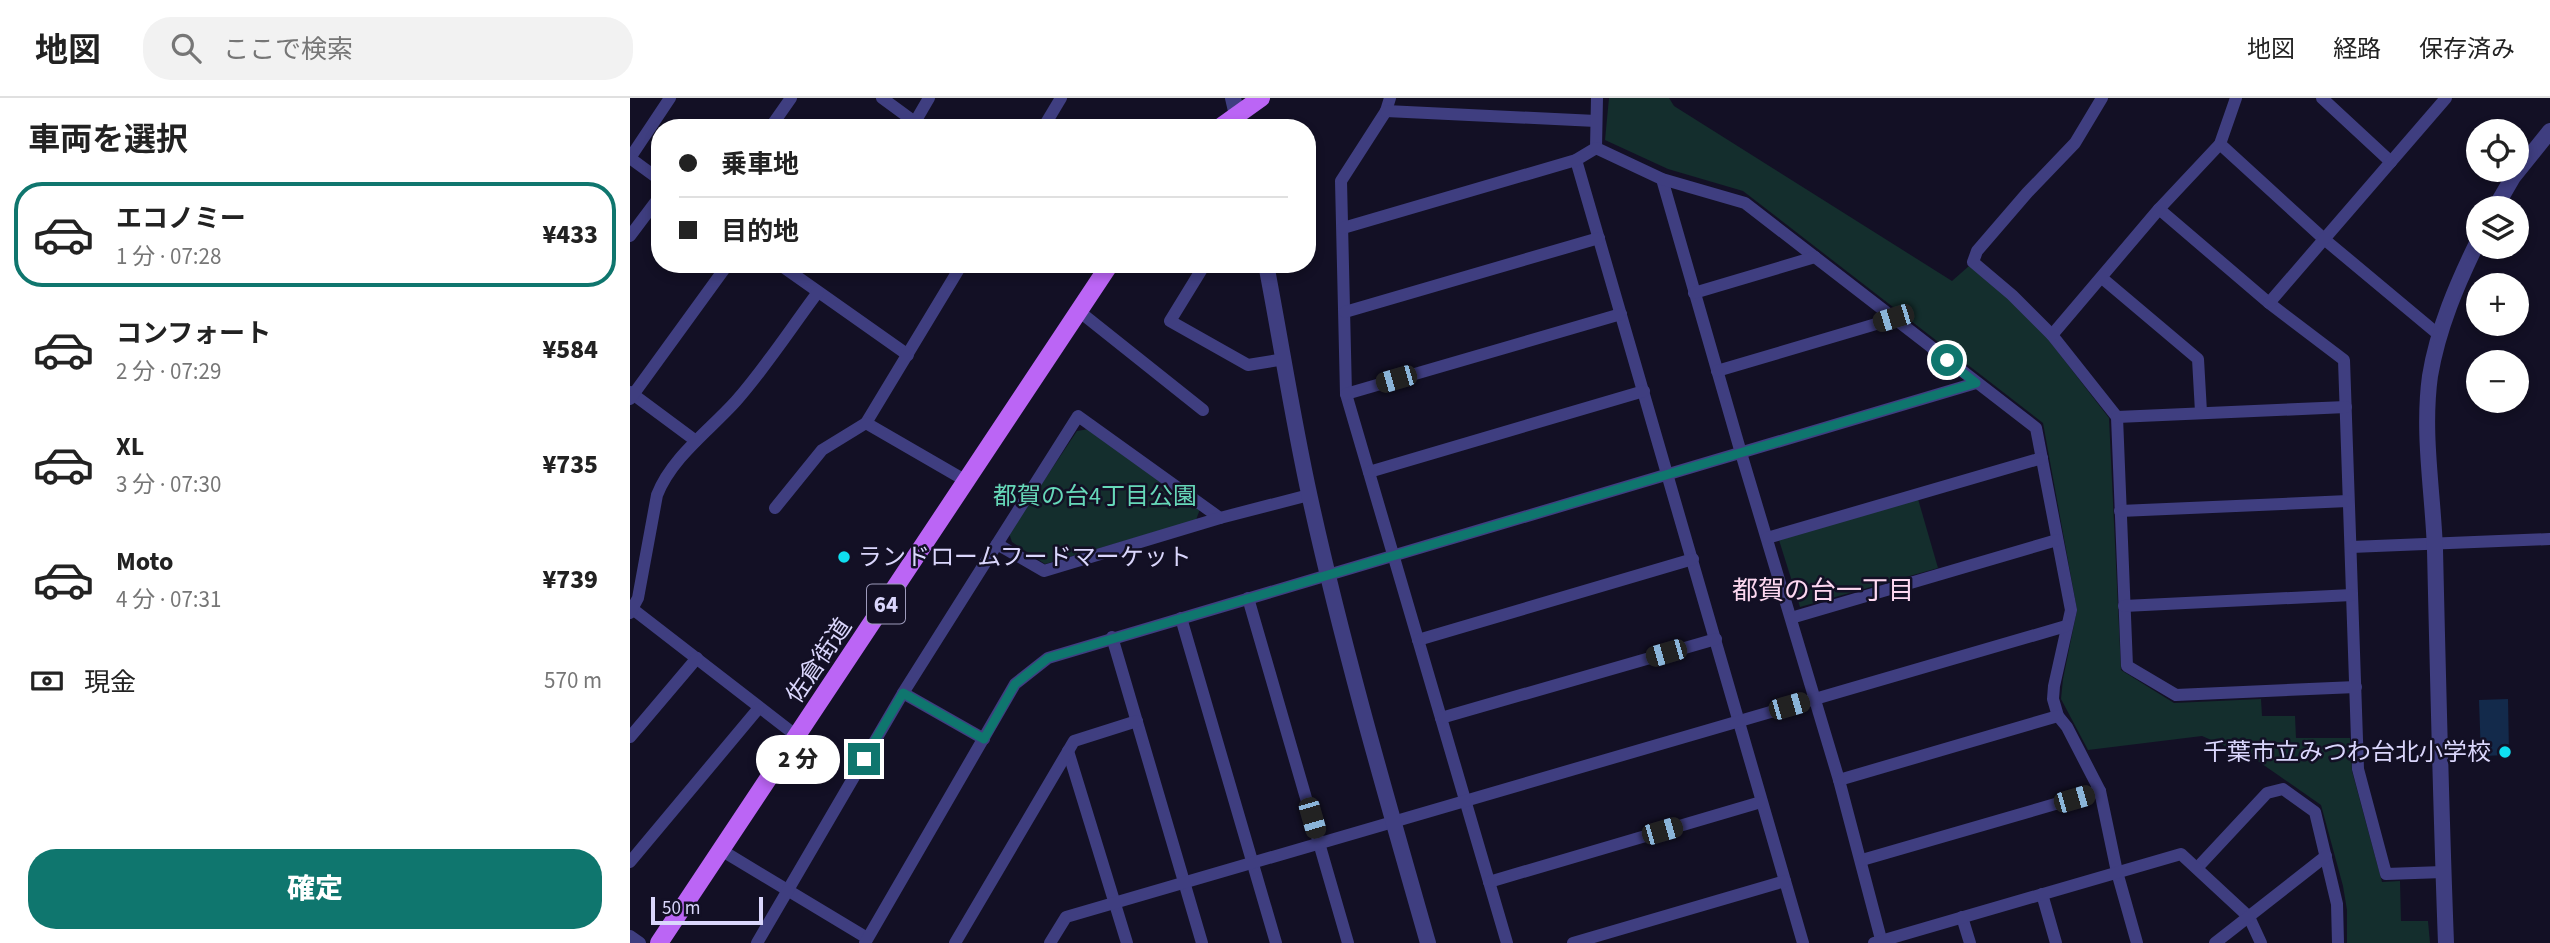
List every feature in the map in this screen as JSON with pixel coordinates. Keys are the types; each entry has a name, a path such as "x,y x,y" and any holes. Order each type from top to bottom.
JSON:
{"main road":[{"path":"1237,113 1261,98"},
{"name":"佐倉街道","path":"659,943 968,482 1104,273"}],"street":[{"path":"656,119 670,98"},
{"path":"776,119 791,98"},
{"path":"882,98 911,119"},
{"path":"921,119 929,98"},
{"path":"1048,119 1061,98"},
{"path":"1390,98 1386,111 1341,181 1346,394 1507,943"},
{"path":"1596,148 1597,98"},
{"path":"2102,98 2075,144 2026,193 1977,251 1973,262 2012,295 2052,335 2117,417 2127,666 2176,695 2356,687"},
{"path":"2052,335 2159,209 2220,144 2236,98"},
{"path":"2322,98 2391,162"},
{"path":"2269,303 2446,98"},
{"path":"1386,111 1596,121"},
{"path":"651,126 630,158 651,173"},
{"path":"2502,196 2513,177 2550,131"},
{"path":"2220,144 2324,239 2439,335"},
{"path":"1343,228 1576,160 1596,148"},
{"path":"1596,148 1662,179 1745,203 2036,428 2071,610 2053,699 2058,716 2067,727 2100,791 2117,872 2137,943"},
{"path":"1576,160 1803,943"},
{"path":"1662,179 1839,780 1861,860 1879,942 2182,854 2249,917 2261,943"},
{"path":"630,236 651,208"},
{"path":"2159,209 2269,303 2344,360 2358,769 2386,874 2443,872"},
{"path":"1345,312 1599,238"},
{"path":"1694,292 1815,257"},
{"path":"2446,943 2435,544 2426,425 2431,375 2439,335 2469,259"},
{"path":"696,441 631,395 721,273"},
{"path":"792,273 908,355"},
{"path":"775,508 822,450 866,423 908,355 953,273"},
{"path":"1199,273 1170,321 1248,365 1285,359"},
{"path":"1268,273 1328,575 1428,943"},
{"path":"2102,278 2197,359 2201,412"},
{"path":"798,737 758,709 697,658 631,609 638,598 662,481 696,441 737,400 818,292"},
{"path":"1080,312 1203,410"},
{"path":"1346,394 1622,314"},
{"path":"1717,371 1893,318"},
{"path":"721,850 866,941 1015,684 1048,658 1976,383"},
{"path":"1369,472 1644,391"},
{"path":"2117,417 2346,407"},
{"path":"757,943 903,693 1078,416 1220,518"},
{"path":"866,423 968,482"},
{"path":"1767,538 2042,458"},
{"path":"997,544 1044,571 1220,518 1310,495"},
{"path":"2120,511 2348,501"},
{"path":"2351,547 2550,539"},
{"path":"1791,618 2057,540"},
{"path":"1418,639 1693,559"},
{"path":"2124,606 2352,595"},
{"path":"1248,598 1348,943"},
{"path":"1181,618 1276,943"},
{"path":"1050,943 1066,917 2066,626"},
{"path":"1112,637 1202,943"},
{"path":"1441,718 1716,639"},
{"path":"630,737 697,658"},
{"path":"903,693 984,739"},
{"path":"630,862 758,709"},
{"path":"1839,780 2058,716"},
{"path":"955,943 1073,741 1137,721"},
{"path":"1068,751 1127,943"},
{"path":"2198,867 2267,793 2283,789 2315,812 2337,904 2338,943"},
{"path":"1861,860 2100,791"},
{"path":"1489,882 1762,802"},
{"path":"2215,943 2326,856"},
{"path":"1573,943 1784,881"},
{"path":"2042,894 2056,943"},
{"path":"1962,917 1970,943"},
{"path":"630,936 640,943"}],"green space":[{"path":"1609,98 1669,98 1674,106 1952,281 1969,266 2007,297 2048,339 2109,418 2121,670 2174,703 2261,699 2262,716 2295,716 2296,738 2350,738 2352,771 2382,882 2400,881 2401,921 2428,921 2430,943 2347,943 2347,910 2343,886 2321,805 2255,759 2202,736 2088,750 2061,699 2077,610 2043,423 1743,191 1668,169 1605,140"},
{"name":"都賀の台4丁目公園","path":"1089,429 1200,509 1196,520 1045,564 1012,542 1009,533 1077,431"},
{"path":"1918,499 1938,568 1800,607 1779,540"}],"water":[{"path":"2508,699 2509,755 2481,756 2479,700"}],"place":[{"name":"ランドロームフードマーケット","path":"844,557"},
{"name":"千葉市立みつわ台北小学校","path":"2505,752"}],"district":[{"name":"都賀の台一丁目","path":"1823,590"}],"route":[{"path":"864,759 903,693 984,739 1015,684 1048,658 1976,383 1947,360"}]}
